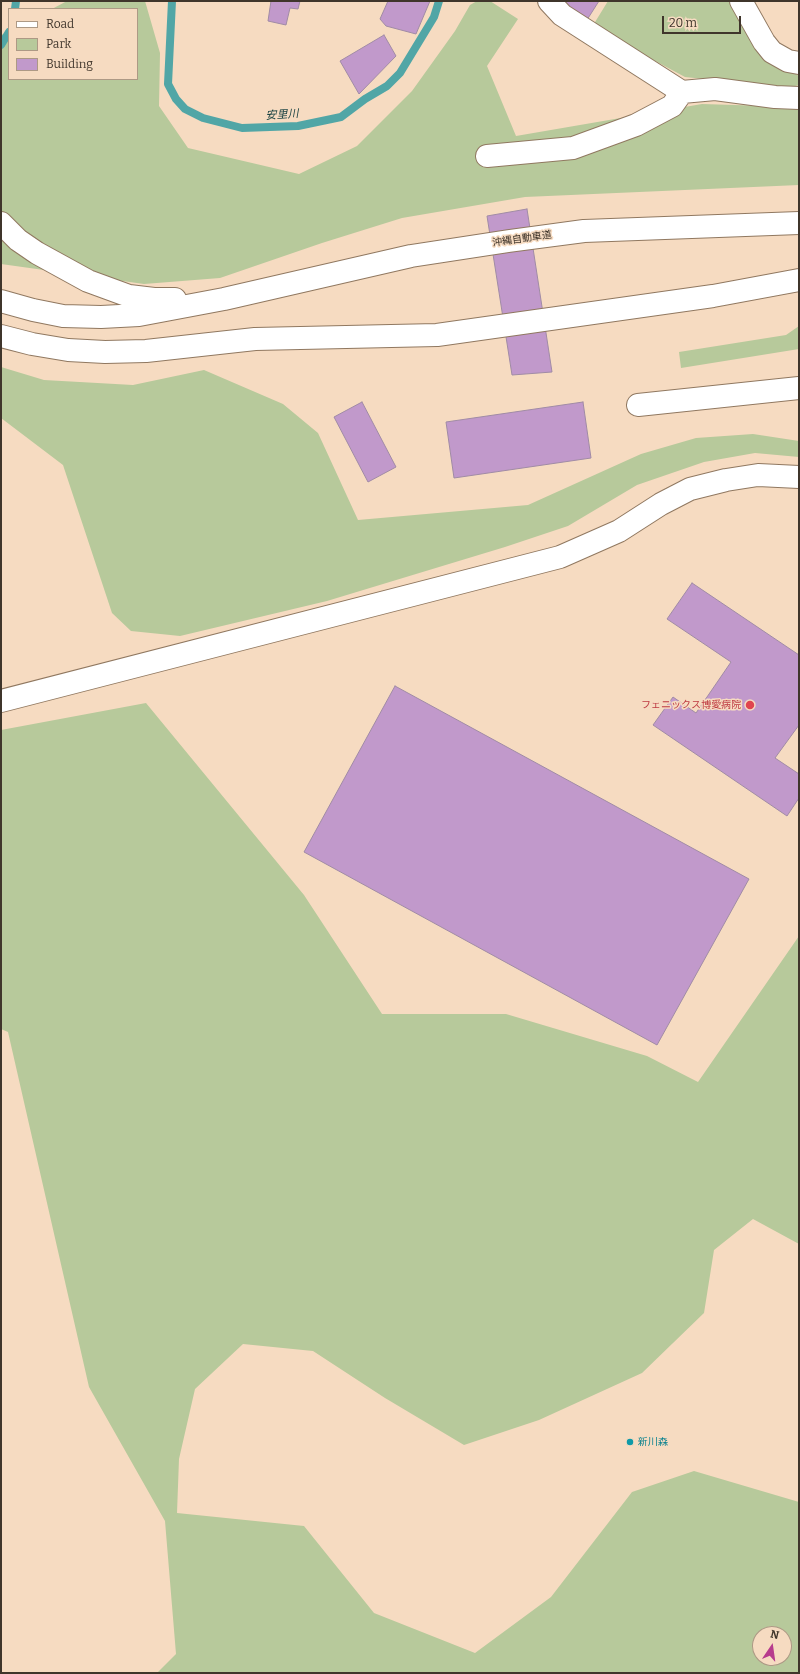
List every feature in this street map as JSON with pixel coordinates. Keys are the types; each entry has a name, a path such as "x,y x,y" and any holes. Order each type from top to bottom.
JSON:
{"main road":[{"path":"549,1 562,15 682,92 715,89 775,97 799,98"},
{"path":"741,1 764,42 772,52 788,61 799,63"},
{"path":"487,156 573,148 636,125 672,106 682,92"},
{"path":"1,223 18,240 37,253 88,281 129,296 154,299 224,298"},
{"name":"沖縄自動車道","path":"224,298 410,256 584,231 799,223"},
{"path":"1,336 32,344 68,350 105,352 146,351 255,339 437,335 713,296 799,280"},
{"path":"1,301 33,310 63,316 101,318 139,315 224,298"},
{"path":"638,405 799,388"},
{"path":"1,701 560,557 619,531 661,504 690,490 726,480 758,475 799,476"}],"green space":[{"path":"67,1 145,1 160,53 159,106 188,148 299,174 357,146 412,91 455,31 470,5 477,1 490,1 518,19 487,66 516,136 702,104 799,107 799,185 525,197 402,218 322,243 220,278 144,284 1,264 1,34 8,36 8,80 138,80 138,8 54,8"},
{"path":"608,1 733,1 764,56 799,76 799,85 788,88 685,77 592,27"},
{"path":"799,326 799,349 681,368 679,352 786,335"},
{"path":"1,367 44,380 133,385 204,370 283,404 318,433 358,520 528,505 641,454 696,438 753,434 799,441 799,457 755,453 704,462 637,485 568,526 505,547 327,601 180,636 131,631 112,613 63,465 1,418"},
{"path":"146,703 304,895 382,1014 506,1014 647,1056 698,1082 799,936 799,1244 753,1219 714,1250 704,1313 642,1373 539,1420 464,1445 385,1398 313,1351 243,1344 195,1389 179,1459 177,1513 304,1526 374,1613 475,1653 551,1597 632,1492 694,1471 799,1502 799,1673 157,1673 176,1654 165,1521 89,1387 8,1032 1,1029 1,730"}],"building":[{"path":"271,1 300,1 298,9 290,8 286,25 268,21"},
{"path":"388,1 430,1 416,34 386,26 380,19"},
{"path":"562,1 599,1 585,23"},
{"path":"384,35 396,56 359,94 340,61"},
{"path":"527,209 552,372 512,375 487,216"},
{"path":"362,402 396,467 368,482 334,417"},
{"path":"583,402 591,458 454,478 446,422"},
{"name":"フェニックス博愛病院","path":"692,583 799,655 799,725 775,758 799,774 799,798 787,816 653,725 673,697 696,713 731,662 667,619"},
{"path":"395,686 749,879 657,1045 304,852"}],"waterway":[{"name":"安里川","path":"15,8 16,1"},
{"name":"安里川","path":"172,1 168,84 176,99 185,109 203,118 242,128 298,126 341,117 365,99 387,86 400,73 434,17 439,1"},
{"name":"安里川","path":"1,45 8,34"}],"place":[{"name":"フェニックス博愛病院","path":"750,705"},
{"name":"新川森","path":"630,1442"}]}
